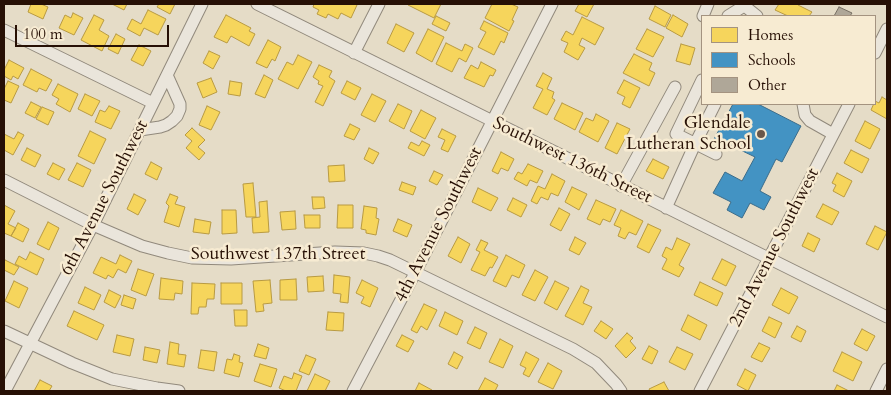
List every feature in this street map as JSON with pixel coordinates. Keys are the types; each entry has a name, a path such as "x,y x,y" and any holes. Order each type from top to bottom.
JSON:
{"street":[{"name":"6th Avenue Southwest","path":"5,391 92,225 202,4"},
{"name":"Southwest 136th Street","path":"257,4 887,317"},
{"path":"354,53 379,4"},
{"name":"4th Avenue Southwest","path":"353,391 552,4"},
{"path":"731,15 750,8"},
{"path":"876,51 887,29"},
{"path":"4,30 153,103"},
{"path":"140,130 166,125 177,116 180,104 167,75"},
{"path":"701,82 676,134 716,154"},
{"path":"622,186 675,87"},
{"path":"666,208 714,105"},
{"path":"802,105 805,115 810,121 833,134"},
{"name":"2nd Avenue Southwest","path":"700,391 848,105"},
{"name":"Southwest 137th Street","path":"4,180 92,225 142,246 192,258 231,259 335,252 364,253 390,260 596,363 621,391"},
{"path":"4,331 29,344 112,379 179,391"},
{"path":"876,391 887,369"}],"building: Homes":[{"path":"31,4 41,4 48,7 43,19 28,12"},
{"path":"112,4 127,4 124,10"},
{"path":"159,4 175,4 170,14 157,7"},
{"path":"314,4 357,5 351,18 341,13 338,19 328,14 326,18 317,14 319,10 313,7"},
{"path":"408,4 441,4 434,18"},
{"path":"492,4 511,4 518,7 509,31 485,18"},
{"path":"579,4 594,4 587,17 575,11"},
{"path":"779,4 798,4 812,12 810,15 786,15 775,10"},
{"path":"655,6 671,15 665,27 649,19"},
{"path":"148,10 166,19 158,35 144,28 140,36 127,29 132,19 141,24"},
{"path":"73,13 83,18 74,35 59,28 65,15 71,18"},
{"path":"94,15 104,20 99,30 109,36 102,51 81,40"},
{"path":"226,15 251,28 249,31 255,34 249,46 231,36 227,43 214,37"},
{"path":"673,15 688,24 682,37 666,28"},
{"path":"436,16 450,23 446,31 432,24"},
{"path":"582,17 604,28 595,45 582,38 579,45 585,48 578,60 564,52 568,43 561,40 566,31 573,35"},
{"path":"484,21 508,33 504,43 501,41 494,55 478,47 486,32 480,29"},
{"path":"396,24 414,33 404,52 387,43"},
{"path":"428,29 444,37 432,62 416,53"},
{"path":"647,29 664,37 653,57 636,49"},
{"path":"116,34 125,39 118,54 108,49"},
{"path":"268,40 281,47 275,61 272,59 267,68 256,63"},
{"path":"446,43 462,51 465,44 473,48 466,62 459,58 452,72 436,64"},
{"path":"681,44 695,48 690,65 676,61"},
{"path":"139,45 151,51 143,66 131,60"},
{"path":"209,51 220,56 213,69 203,63"},
{"path":"634,54 652,63 649,70 655,73 649,86 623,73"},
{"path":"298,55 312,62 298,89 278,79 287,62 293,65"},
{"path":"9,60 24,68 18,79 13,76 11,80 4,76 4,70"},
{"path":"481,62 496,70 493,76 490,75 484,87 464,78 471,65 478,69"},
{"path":"319,65 332,71 329,77 335,81 323,106 315,102 323,86 318,84 319,81 313,77"},
{"path":"31,69 52,80 46,91 39,88 37,92 23,85"},
{"path":"543,73 552,78 547,89 554,92 552,98 555,100 547,115 533,108 543,89 536,86"},
{"path":"264,75 273,80 265,98 255,94"},
{"path":"211,78 217,92 203,98 197,83"},
{"path":"624,80 640,88 630,108 622,104 625,97 617,93"},
{"path":"8,81 19,86 11,103 4,100 4,89"},
{"path":"230,81 242,83 240,96 228,94"},
{"path":"347,81 361,88 355,100 341,93"},
{"path":"58,84 78,94 70,112 56,104 59,99 52,95"},
{"path":"85,94 100,101 92,116 78,109"},
{"path":"372,94 386,101 375,122 361,115"},
{"path":"882,97 887,100 887,119 871,110 873,105 876,105 876,102 879,103"},
{"path":"31,102 41,107 35,118 25,113"},
{"path":"562,103 583,113 575,130 554,119"},
{"path":"398,104 412,111 404,129 389,121"},
{"path":"109,106 120,111 111,129 95,122 100,110 105,112"},
{"path":"207,106 220,112 211,130 199,125"},
{"path":"42,107 54,112 48,125 36,119"},
{"path":"421,110 436,118 425,139 410,131"},
{"path":"596,114 609,121 598,142 579,132 586,118 593,121"},
{"path":"865,121 880,129 870,149 855,141"},
{"path":"617,123 630,129 617,154 605,148"},
{"path":"350,124 360,129 354,140 344,136"},
{"path":"192,128 205,140 198,147 205,153 199,160 186,148 192,141 185,135"},
{"path":"442,129 456,136 448,152 441,149 445,140 438,137"},
{"path":"90,131 106,139 94,164 78,156"},
{"path":"18,132 24,135 13,155 4,150 4,134 14,139"},
{"path":"422,141 430,145 424,156 408,148 411,142 419,146"},
{"path":"27,148 41,155 35,167 21,160"},
{"path":"369,148 379,153 373,164 364,159"},
{"path":"851,150 869,159 862,173 844,163"},
{"path":"501,152 514,159 508,171 501,168 498,174 492,171"},
{"path":"653,159 669,167 663,179 646,171"},
{"path":"151,162 162,168 157,180 145,174"},
{"path":"53,163 65,169 59,180 47,174"},
{"path":"77,163 91,170 83,187 68,180"},
{"path":"528,164 543,171 537,183 530,180 527,186 514,179 518,172 522,174"},
{"path":"344,165 345,181 329,182 328,166"},
{"path":"434,171 443,175 437,185 429,181"},
{"path":"837,173 852,181 844,197 833,191 836,185 832,183"},
{"path":"552,174 565,181 558,196 551,193 548,200 541,197 537,204 531,201 538,186 545,189"},
{"path":"402,182 416,187 413,195 399,190"},
{"path":"253,183 256,217 246,217 243,184"},
{"path":"572,187 587,194 579,210 565,202"},
{"path":"478,188 498,198 491,211 472,202"},
{"path":"134,194 146,200 138,215 127,209"},
{"path":"170,194 178,197 175,204 185,207 179,227 164,222 169,206 166,203"},
{"path":"312,197 324,197 325,208 313,209"},
{"path":"513,198 527,205 521,217 507,210"},
{"path":"596,200 616,209 610,222 603,219 600,225 587,219"},
{"path":"267,201 269,232 253,233 252,218 260,217 259,202"},
{"path":"823,204 839,212 832,225 816,217"},
{"path":"4,205 15,211 8,224 16,228 11,236 4,233"},
{"path":"338,205 353,205 353,228 337,228"},
{"path":"364,206 377,208 376,218 379,219 376,235 366,233 366,230 361,229"},
{"path":"559,208 570,214 561,231 550,225"},
{"path":"222,210 236,210 237,233 222,234"},
{"path":"621,210 643,221 636,235 629,232 625,239 618,236 621,228 614,225"},
{"path":"295,211 296,229 282,230 280,212"},
{"path":"304,215 320,215 320,228 305,228"},
{"path":"195,219 211,222 209,234 193,232"},
{"path":"398,219 412,225 407,237 393,231"},
{"path":"48,222 59,228 49,250 37,244"},
{"path":"18,223 29,229 23,242 11,236"},
{"path":"648,224 661,230 649,253 637,247"},
{"path":"875,226 887,232 878,250 866,244"},
{"path":"808,233 820,239 814,252 802,246"},
{"path":"458,237 470,244 461,263 448,256"},
{"path":"575,237 586,243 579,255 569,250"},
{"path":"677,238 690,244 679,265 684,268 679,277 662,269 667,259 662,256 666,247 672,250"},
{"path":"481,240 488,243 484,250 498,257 485,276 471,270 480,252 476,250"},
{"path":"30,252 44,259 37,275 15,264 19,256 26,260"},
{"path":"120,255 132,261 126,273 118,269 113,278 108,275 106,279 93,273 101,257 116,264"},
{"path":"506,255 525,265 519,278 512,275 506,287 493,281"},
{"path":"722,259 736,266 726,286 712,279"},
{"path":"5,260 19,267 14,275 4,270"},
{"path":"138,269 154,274 146,296 131,290"},
{"path":"535,270 548,277 535,301 522,295"},
{"path":"334,275 350,277 348,303 340,302 341,294 333,293"},
{"path":"323,276 324,291 308,292 307,277"},
{"path":"161,278 183,281 182,294 175,293 174,300 159,299"},
{"path":"296,279 297,300 280,300 280,280"},
{"path":"270,280 272,303 263,304 264,311 256,312 253,281"},
{"path":"362,280 378,288 370,307 361,303 364,297 356,293"},
{"path":"14,281 28,288 19,308 5,301"},
{"path":"555,281 569,288 557,310 544,303"},
{"path":"700,282 723,293 717,306 694,295"},
{"path":"192,283 215,284 214,299 207,299 206,307 199,307 198,314 191,314"},
{"path":"221,283 242,283 242,304 221,304"},
{"path":"581,286 589,290 583,303 592,307 583,325 565,316"},
{"path":"85,287 101,295 94,310 78,303"},
{"path":"781,288 798,297 789,314 772,305"},
{"path":"109,290 121,296 115,308 104,302"},
{"path":"124,295 136,299 133,309 121,305"},
{"path":"424,304 437,310 427,330 421,326 417,333 411,330"},
{"path":"234,310 247,310 247,326 235,326"},
{"path":"74,311 104,325 97,340 67,326"},
{"path":"328,312 344,313 343,331 326,330"},
{"path":"445,312 463,321 457,335 439,326"},
{"path":"688,315 707,325 700,340 681,330"},
{"path":"769,317 782,323 775,338 762,331"},
{"path":"601,321 613,329 606,339 594,331"},
{"path":"797,326 806,331 801,342 791,337"},
{"path":"475,327 487,333 480,349 467,343"},
{"path":"862,329 875,336 867,351 854,344"},
{"path":"627,333 633,338 630,341 636,348 626,358 615,346"},
{"path":"117,335 134,339 130,356 113,352"},
{"path":"402,335 414,341 408,352 396,346"},
{"path":"500,339 513,346 503,368 489,362"},
{"path":"170,342 179,344 178,354 186,355 184,367 167,364"},
{"path":"759,343 770,348 762,362 751,357"},
{"path":"258,344 269,348 266,359 254,356"},
{"path":"649,346 658,351 652,364 642,359"},
{"path":"145,347 160,350 157,363 143,360"},
{"path":"677,347 693,354 685,370 669,362"},
{"path":"201,350 217,352 214,371 198,368"},
{"path":"454,352 463,357 457,369 448,364"},
{"path":"526,352 539,359 529,377 523,374 526,368 520,365"},
{"path":"842,352 862,362 853,381 833,371"},
{"path":"234,354 240,356 239,362 243,363 239,377 224,373 227,359 232,360"},
{"path":"306,355 316,359 309,375 299,371"},
{"path":"548,363 562,371 553,389 538,382"},
{"path":"260,364 277,369 271,387 254,381"},
{"path":"745,369 756,375 748,391 737,385"},
{"path":"294,373 302,376 296,391 286,391 279,388 284,376 292,379"},
{"path":"315,374 330,381 325,391 307,391"},
{"path":"485,378 498,385 495,391 478,391"},
{"path":"40,380 52,386 49,391 34,391"},
{"path":"664,382 669,391 650,391 649,389"},
{"path":"419,383 432,390 415,391"},
{"path":"837,385 849,391 834,391"}],"building: Schools":[{"path":"732,105 760,105 801,126 782,162 776,159 760,191 771,197 764,210 750,203 742,218 727,210 731,202 713,193 725,172 742,181 755,157 726,143 721,142 719,144 713,141"}],"building: Other":[{"path":"839,7 852,13 851,15 835,15"}],"place":[{"name":"Glendale Lutheran School","path":"761,134"}]}
